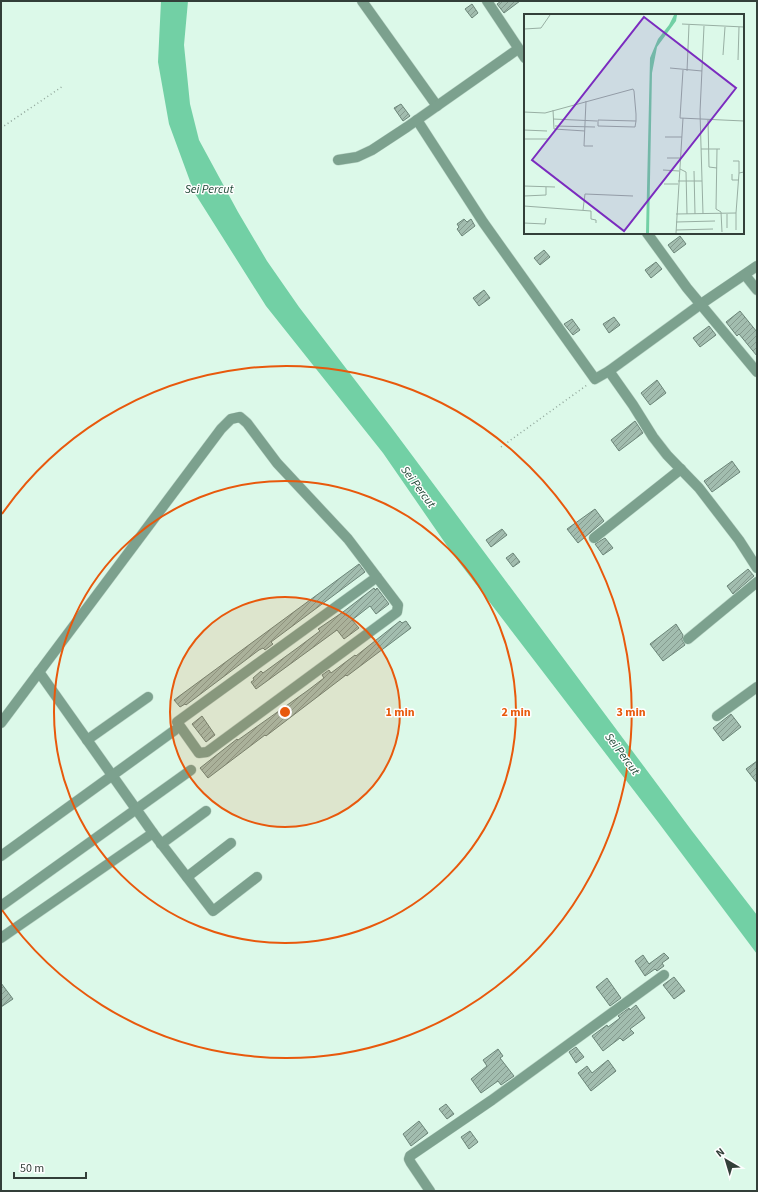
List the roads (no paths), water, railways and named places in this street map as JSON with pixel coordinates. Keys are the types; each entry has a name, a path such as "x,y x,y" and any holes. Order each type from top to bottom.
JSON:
{"street":[{"path":"362,1 437,106"},
{"path":"486,1 524,57"},
{"path":"338,160 357,157 372,150 518,49"},
{"path":"417,120 483,222 595,379 609,371 701,304 757,266"},
{"path":"647,234 670,266 757,372"},
{"path":"745,275 757,290"},
{"path":"609,371 653,437 667,455 699,488 735,534 757,568"},
{"path":"1,723 221,429 231,419 240,417 247,422 277,463 348,539 377,577 398,605 397,612 207,752 200,753 177,722 377,577"},
{"path":"594,538 681,469"},
{"path":"688,639 757,582"},
{"path":"39,672 161,844 213,911 257,877"},
{"path":"717,716 757,688"},
{"path":"87,740 148,697"},
{"path":"1,856 175,730"},
{"path":"1,906 191,770"},
{"path":"161,844 206,811"},
{"path":"1,938 153,833"},
{"path":"187,877 231,843"},
{"path":"430,1191 411,1163 409,1159 410,1156 492,1100 664,975"}],"water":[{"name":"Sei Percut","path":"161,1 188,1 184,45 190,104 199,140 238,212 267,261 299,307 391,427 692,831 757,915 757,954 452,553 383,453 266,306 194,192 169,124 158,62"}]}
